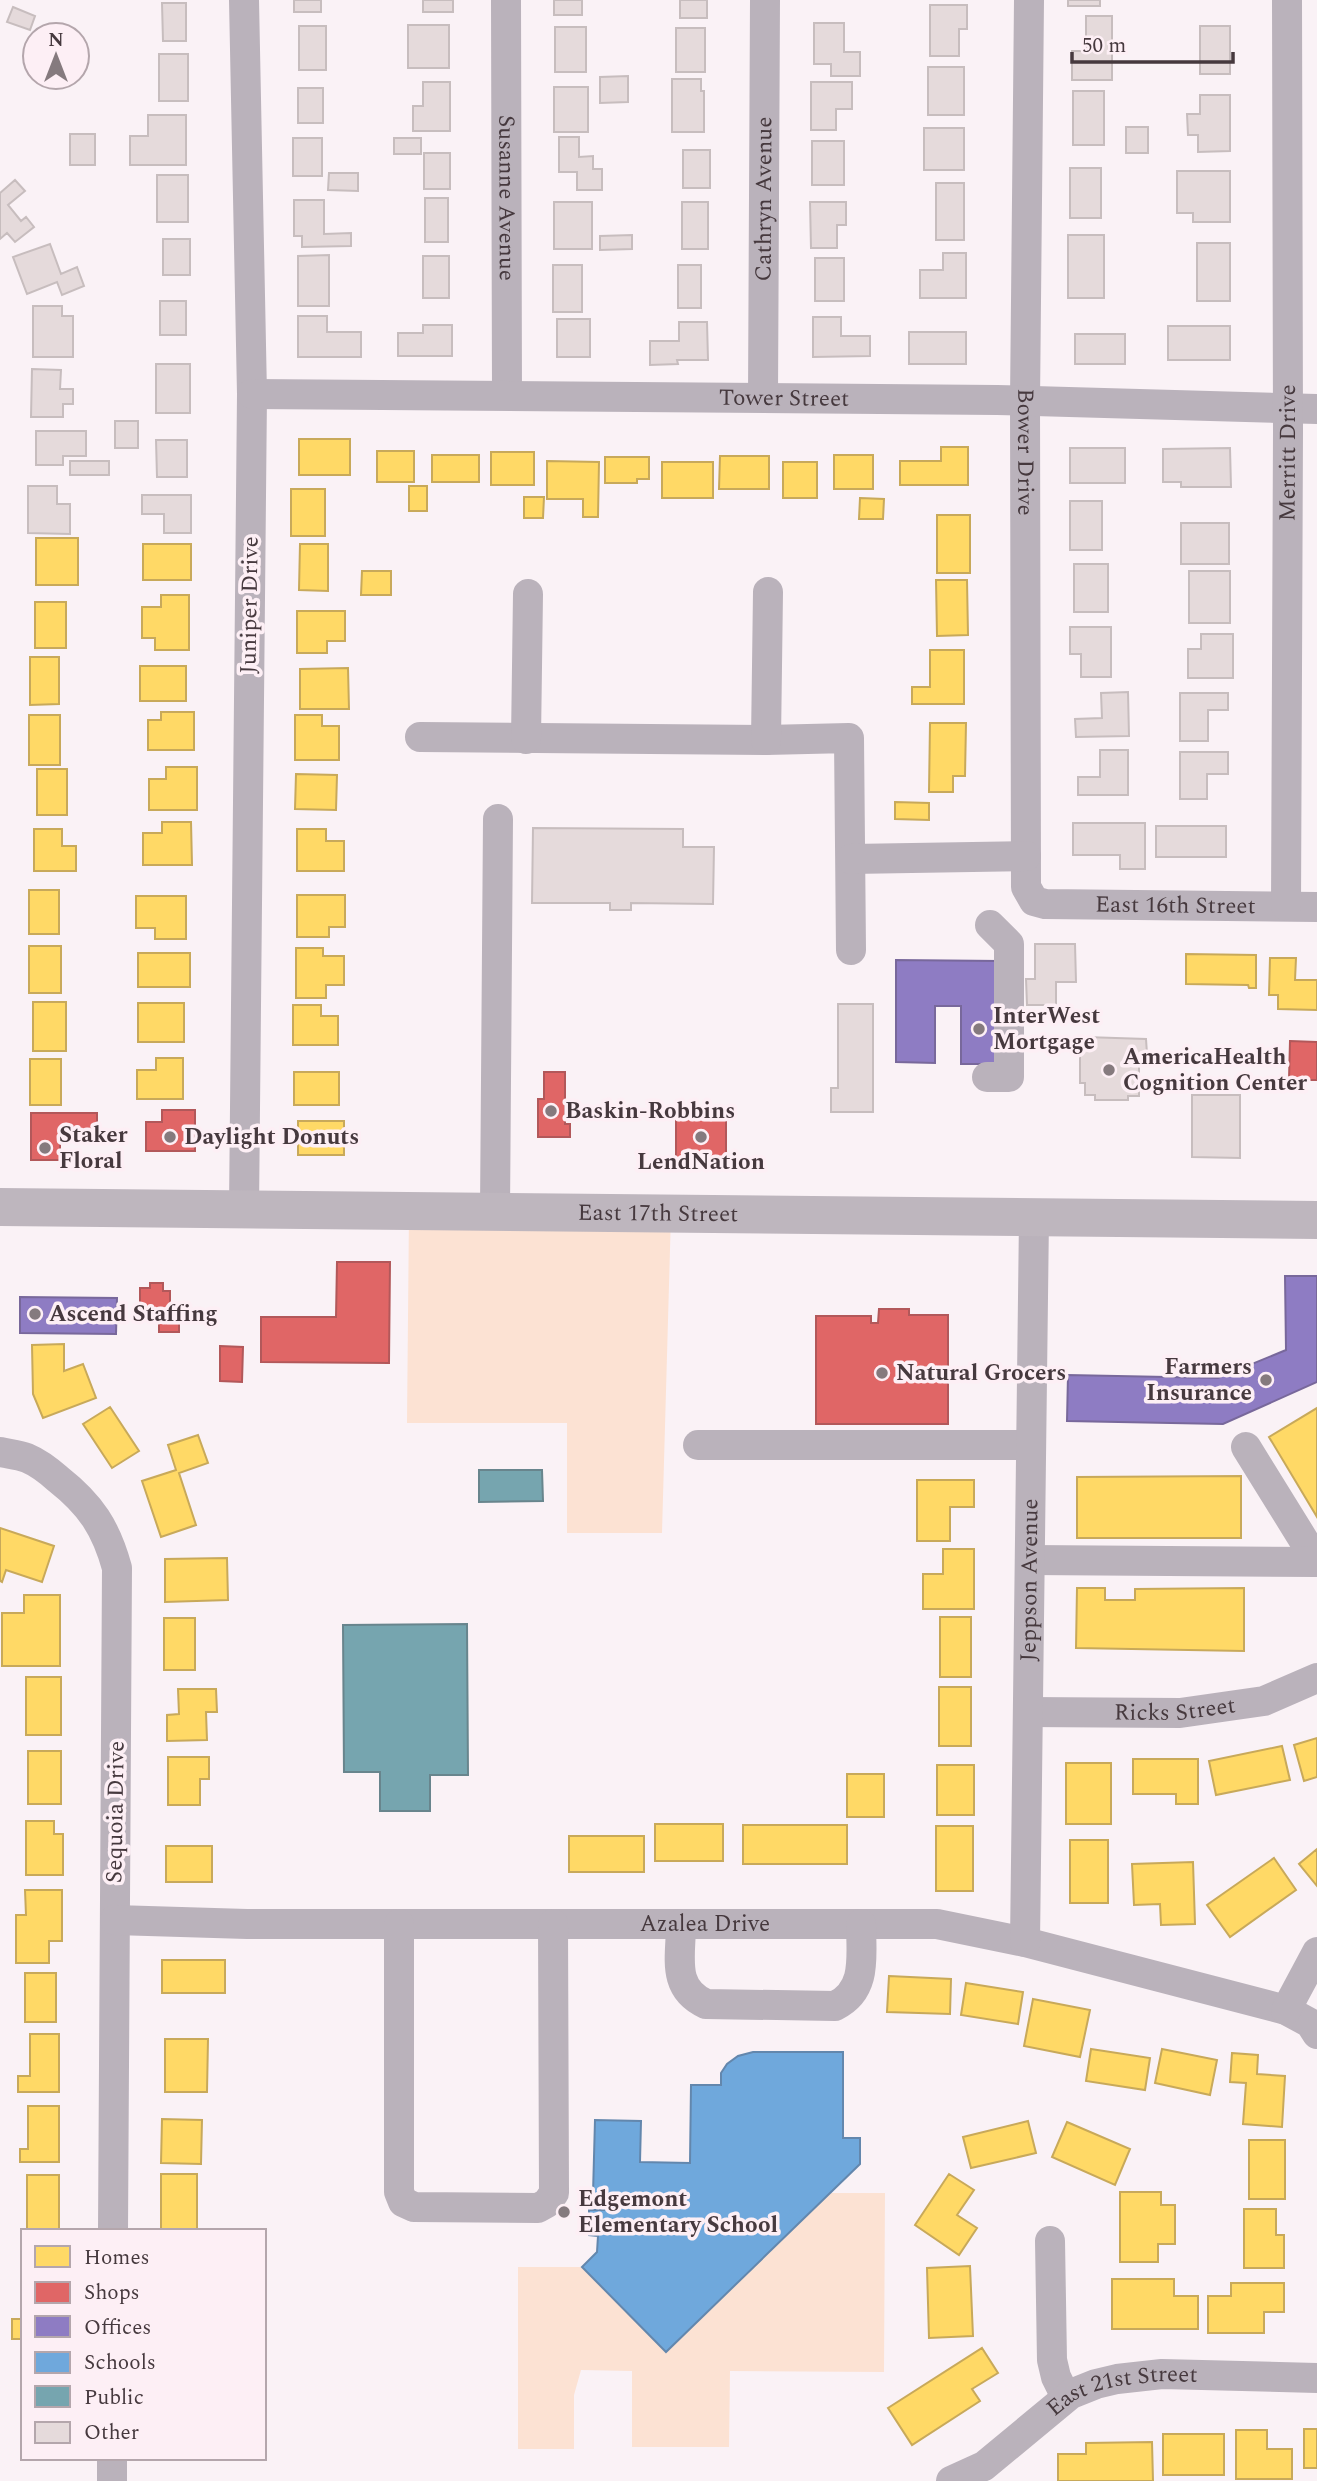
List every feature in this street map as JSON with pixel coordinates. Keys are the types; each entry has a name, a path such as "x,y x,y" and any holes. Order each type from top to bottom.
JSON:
{"main road":[{"name":"East 17th Street","path":"0,1207 1317,1220"}],"street":[{"name":"Juniper Drive","path":"244,0 252,394 244,1210"},
{"name":"Susanne Avenue","path":"506,0 507,395"},
{"name":"Cathryn Avenue","path":"763,397 765,0"},
{"name":"Bower Drive","path":"1029,0 1026,887 1034,901"},
{"name":"Merritt Drive","path":"1286,906 1303,409 1287,0"},
{"name":"Tower Street","path":"252,394 763,397 1303,409"},
{"path":"766,740 768,592"},
{"path":"526,739 528,594"},
{"path":"420,737 766,740 849,738 851,950"},
{"path":"495,1211 498,819"},
{"path":"851,859 1026,856"},
{"name":"East 16th Street","path":"1034,901 1045,904 1317,907"},
{"path":"987,1077 1009,1077 1009,944 990,925"},
{"name":"Jeppson Avenue","path":"1025,1942 1034,1217"},
{"path":"698,1445 1031,1445"},
{"path":"1246,1447 1317,1561"},
{"name":"Sequoia Drive","path":"0,1452 34,1462 78,1495 99,1519 117,1568 113,2229"},
{"path":"1030,1560 1317,1561"},
{"name":"Ricks Street","path":"1028,1712 1180,1713 1264,1700 1317,1678"},
{"name":"Azalea Drive","path":"115,1920 247,1924 937,1924 1025,1942 1286,2010 1310,2023 1317,2034"},
{"path":"399,1924 399,2192 403,2202 414,2207 538,2208 547,2203 554,2193 553,1924"},
{"path":"681,1924 681,1977 685,1989 694,1998 706,2004 835,2006 848,2000 857,1988 861,1974 861,1924"},
{"path":"1286,2010 1317,1951"},
{"path":"1050,2241 1052,2360 1056,2377 1066,2397"},
{"name":"East 21st Street","path":"951,2481 988,2474 1066,2397 1091,2385 1162,2374 1317,2378"},
{"path":"112,2460 112,2481"}],"shaded area":[{"path":"409,1211 671,1214 662,1533 567,1533 567,1423 407,1423"},
{"path":"831,2193 885,2193 884,2372 730,2371 729,2447 632,2447 632,2371 581,2370 574,2395 574,2449 518,2449 518,2267 582,2267 666,2352"}],"building: Homes":[{"path":"299,439 350,439 350,475 299,475"},
{"path":"941,447 968,447 968,485 900,485 900,461 941,461"},
{"path":"377,451 414,451 414,482 377,482"},
{"path":"491,452 534,452 534,485 491,485"},
{"path":"432,455 479,455 479,482 432,482"},
{"path":"834,455 873,455 873,489 834,489"},
{"path":"720,456 769,456 769,489 719,489"},
{"path":"605,457 649,457 649,479 637,479 637,483 605,483"},
{"path":"547,461 599,462 598,517 583,517 583,499 547,499"},
{"path":"662,462 713,462 713,498 662,498"},
{"path":"783,462 817,462 817,498 783,498"},
{"path":"409,486 427,486 427,511 409,511"},
{"path":"291,489 325,489 325,536 291,536"},
{"path":"524,497 544,497 543,518 524,518"},
{"path":"860,498 884,499 883,519 859,519"},
{"path":"937,515 970,515 970,573 937,573"},
{"path":"36,538 78,538 78,585 36,585"},
{"path":"143,544 191,544 191,580 143,580"},
{"path":"300,544 328,544 328,591 299,590"},
{"path":"362,571 391,571 391,595 361,595"},
{"path":"936,580 967,580 968,635 937,636"},
{"path":"161,595 189,595 189,650 155,650 155,638 142,638 142,607 161,607"},
{"path":"35,602 66,602 66,648 35,648"},
{"path":"297,611 345,611 345,641 327,641 327,653 297,653"},
{"path":"930,650 964,650 964,704 912,704 912,687 930,687"},
{"path":"30,657 59,657 59,704 30,705"},
{"path":"140,666 186,666 186,701 140,701"},
{"path":"348,668 349,709 300,709 300,669"},
{"path":"161,712 194,712 194,750 148,750 148,720 161,720"},
{"path":"29,715 60,715 60,765 29,765"},
{"path":"295,715 322,715 322,726 339,726 339,760 295,760"},
{"path":"930,723 966,723 965,776 953,776 953,792 929,792"},
{"path":"166,767 197,767 197,810 149,810 149,779 166,779"},
{"path":"37,769 67,769 67,815 37,815"},
{"path":"296,774 337,775 336,810 295,809"},
{"path":"895,802 929,803 929,820 895,819"},
{"path":"162,822 191,822 192,865 143,865 143,833 162,833"},
{"path":"34,829 62,829 62,846 76,846 76,871 34,871"},
{"path":"297,829 326,829 326,841 344,841 344,871 297,871"},
{"path":"29,890 59,890 59,934 29,934"},
{"path":"297,895 345,895 345,927 329,927 329,937 297,937"},
{"path":"136,896 186,896 186,939 155,939 155,928 136,928"},
{"path":"29,946 61,946 61,993 29,993"},
{"path":"296,948 323,948 323,956 344,956 344,985 326,985 326,998 296,998"},
{"path":"138,953 190,953 190,987 138,987"},
{"path":"1186,954 1256,955 1256,988 1249,988 1248,985 1186,984"},
{"path":"1270,958 1296,958 1295,980 1317,980 1317,1010 1278,1009 1278,995 1269,995"},
{"path":"33,1002 66,1002 66,1051 33,1051"},
{"path":"138,1003 184,1003 184,1042 138,1042"},
{"path":"293,1005 321,1005 321,1016 338,1016 338,1045 293,1045"},
{"path":"156,1058 183,1058 183,1099 137,1099 137,1070 156,1070"},
{"path":"30,1059 61,1059 61,1105 30,1105"},
{"path":"294,1072 339,1072 339,1105 294,1105"},
{"path":"298,1121 344,1121 344,1155 298,1155"},
{"path":"64,1344 64,1371 83,1364 96,1398 43,1418 33,1394 32,1345"},
{"path":"110,1407 139,1451 112,1468 83,1424"},
{"path":"1317,1408 1317,1517 1269,1437"},
{"path":"198,1435 208,1463 179,1473 196,1525 161,1537 142,1481 176,1470 168,1445"},
{"path":"1241,1476 1241,1538 1077,1538 1077,1477"},
{"path":"917,1480 974,1480 974,1507 950,1507 950,1541 917,1541"},
{"path":"0,1528 54,1546 42,1582 6,1570 2,1582 0,1581"},
{"path":"943,1549 974,1549 974,1609 923,1609 923,1574 943,1574"},
{"path":"227,1558 228,1600 165,1602 165,1559"},
{"path":"1077,1588 1105,1588 1105,1600 1135,1600 1135,1589 1244,1588 1244,1651 1076,1648"},
{"path":"24,1595 60,1595 60,1666 2,1666 2,1613 24,1613"},
{"path":"940,1617 971,1617 971,1677 940,1677"},
{"path":"164,1618 195,1618 195,1670 164,1670"},
{"path":"26,1677 61,1677 61,1735 26,1735"},
{"path":"939,1687 971,1687 971,1746 939,1746"},
{"path":"178,1689 216,1689 217,1712 206,1712 207,1740 167,1741 167,1715 179,1714"},
{"path":"1317,1738 1317,1777 1304,1781 1294,1745"},
{"path":"1282,1746 1290,1780 1216,1795 1209,1761"},
{"path":"28,1751 61,1751 61,1804 28,1804"},
{"path":"168,1757 209,1757 209,1779 200,1779 200,1805 168,1805"},
{"path":"1133,1759 1198,1759 1198,1804 1176,1804 1176,1794 1133,1794"},
{"path":"1066,1763 1111,1763 1111,1824 1066,1824"},
{"path":"937,1765 974,1765 974,1815 937,1815"},
{"path":"847,1774 884,1774 884,1817 847,1817"},
{"path":"26,1821 54,1821 54,1834 63,1834 63,1875 26,1875"},
{"path":"655,1824 723,1824 723,1861 655,1861"},
{"path":"743,1825 847,1825 847,1864 743,1864"},
{"path":"936,1826 973,1826 973,1891 936,1891"},
{"path":"569,1836 644,1836 644,1872 569,1872"},
{"path":"1070,1840 1108,1840 1108,1903 1070,1903"},
{"path":"166,1846 212,1846 212,1882 166,1882"},
{"path":"1317,1849 1317,1886 1299,1864"},
{"path":"1274,1858 1296,1890 1230,1937 1207,1905"},
{"path":"1193,1862 1195,1924 1161,1925 1160,1904 1134,1905 1132,1864"},
{"path":"25,1890 62,1890 62,1941 49,1941 49,1963 16,1963 16,1915 26,1915"},
{"path":"162,1960 225,1960 225,1993 162,1993"},
{"path":"25,1973 56,1973 56,2022 25,2022"},
{"path":"889,1976 951,1979 950,2014 887,2012"},
{"path":"966,1983 1023,1992 1018,2024 961,2015"},
{"path":"1033,1999 1090,2010 1080,2057 1024,2046"},
{"path":"30,2034 59,2034 59,2092 18,2092 18,2076 30,2076"},
{"path":"165,2039 208,2039 207,2092 165,2092"},
{"path":"1091,2049 1150,2058 1145,2090 1086,2081"},
{"path":"1162,2049 1217,2060 1210,2095 1155,2083"},
{"path":"1232,2053 1258,2055 1257,2074 1285,2076 1282,2127 1243,2124 1246,2083 1230,2082"},
{"path":"28,2106 59,2106 59,2162 20,2162 20,2149 28,2149"},
{"path":"162,2119 202,2120 201,2164 161,2163"},
{"path":"1028,2121 1036,2153 971,2168 963,2137"},
{"path":"1067,2122 1130,2149 1115,2185 1052,2157"},
{"path":"1249,2140 1285,2140 1285,2199 1249,2199"},
{"path":"161,2174 197,2174 197,2229 161,2229"},
{"path":"949,2174 974,2190 957,2215 977,2228 959,2255 915,2225"},
{"path":"27,2175 59,2175 59,2229 27,2229"},
{"path":"1120,2192 1161,2192 1161,2205 1175,2205 1175,2244 1158,2244 1158,2262 1120,2262"},
{"path":"1244,2209 1276,2209 1276,2235 1284,2235 1284,2268 1244,2268"},
{"path":"970,2266 973,2336 929,2338 927,2268"},
{"path":"1112,2279 1174,2279 1174,2296 1198,2296 1198,2329 1112,2329"},
{"path":"1231,2283 1284,2283 1284,2312 1264,2312 1264,2333 1208,2333 1208,2296 1231,2296"},
{"path":"12,2319 21,2319 21,2339 12,2339"},
{"path":"982,2348 998,2373 972,2389 980,2401 912,2445 888,2408"},
{"path":"1304,2429 1317,2429 1317,2468 1304,2468"},
{"path":"1236,2430 1267,2430 1267,2449 1292,2449 1292,2479 1236,2479"},
{"path":"1163,2434 1224,2434 1224,2475 1163,2475"},
{"path":"1152,2442 1153,2481 1058,2481 1058,2454 1086,2454 1086,2443"}],"building: Shops":[{"path":"1290,1041 1317,1042 1317,1080 1289,1080"},
{"name":"Baskin-Robbins","path":"544,1072 565,1072 565,1124 570,1124 570,1137 538,1137 538,1099 544,1099"},
{"name":"Daylight Donuts","path":"162,1110 195,1110 195,1151 146,1151 146,1122 162,1122"},
{"name":"Staker Floral","path":"31,1113 97,1113 97,1135 60,1135 60,1160 31,1160"},
{"name":"LendNation","path":"676,1115 726,1115 726,1158 676,1158"},
{"path":"337,1262 390,1262 389,1363 261,1362 261,1317 336,1317"},
{"path":"150,1283 163,1283 163,1291 170,1291 170,1309 179,1310 179,1332 159,1332 159,1315 140,1315 140,1288 150,1288"},
{"name":"Natural Grocers","path":"879,1309 909,1309 909,1315 948,1315 948,1424 816,1424 816,1316 871,1316 871,1323 878,1323"},
{"path":"220,1346 243,1347 242,1382 220,1381"}],"building: Offices":[{"path":"896,960 999,961 998,1064 961,1064 961,1006 935,1006 935,1063 896,1062"},
{"path":"1285,1276 1317,1276 1317,1382 1223,1424 1067,1421 1068,1375 1218,1378 1286,1350"},
{"path":"20,1297 117,1298 116,1334 20,1333"}],"building: Schools":[{"path":"753,2052 843,2052 843,2138 860,2138 860,2164 666,2352 582,2267 597,2252 598,2236 589,2235 589,2210 604,2210 604,2194 593,2194 595,2120 641,2121 640,2162 690,2163 691,2085 721,2085 721,2073 727,2064 738,2056"}],"building: Public":[{"path":"479,1470 542,1470 543,1501 479,1502"},
{"path":"467,1624 468,1775 430,1775 430,1811 380,1811 380,1772 344,1772 343,1625"}],"building: Other":[{"path":"294,0 321,0 321,12 294,12"},
{"path":"423,0 453,0 453,12 423,12"},
{"path":"554,0 582,0 582,15 554,15"},
{"path":"680,0 707,0 707,18 680,18"},
{"path":"1068,0 1100,0 1100,6 1068,6"},
{"path":"162,3 186,3 186,41 163,41"},
{"path":"930,5 967,5 967,29 959,29 959,56 930,56"},
{"path":"13,7 35,16 33,21 21,21 21,27 7,22"},
{"path":"1086,16 1112,16 1112,80 1072,80 1072,51 1086,51"},
{"path":"814,23 844,23 844,52 860,52 860,76 831,76 831,64 814,64"},
{"path":"408,25 449,25 449,68 408,68"},
{"path":"299,26 326,26 326,70 299,70"},
{"path":"1200,26 1230,26 1230,74 1200,74"},
{"path":"555,27 586,27 586,72 555,72"},
{"path":"676,28 705,28 705,72 676,72"},
{"path":"159,54 188,54 188,101 159,101"},
{"path":"928,67 964,67 964,115 928,115"},
{"path":"628,76 628,102 600,103 600,77"},
{"path":"672,79 701,79 701,91 704,91 704,132 672,132"},
{"path":"423,82 450,82 450,131 413,131 413,106 423,106"},
{"path":"811,82 852,82 852,109 836,109 836,130 811,130"},
{"path":"554,87 588,87 588,132 554,132"},
{"path":"298,88 323,88 323,123 298,123"},
{"path":"1073,91 1104,91 1104,145 1073,145"},
{"path":"1200,95 1230,95 1230,151 1198,152 1198,135 1188,135 1187,114 1200,114"},
{"path":"148,115 186,115 186,165 130,165 130,136 148,136"},
{"path":"1126,127 1148,127 1148,153 1126,153"},
{"path":"924,128 964,128 964,170 924,170"},
{"path":"70,134 95,134 95,165 70,165"},
{"path":"559,137 579,137 579,157 593,156 593,169 602,169 602,190 577,190 577,172 559,172"},
{"path":"293,138 322,138 322,176 293,176"},
{"path":"394,138 421,138 421,154 394,154"},
{"path":"812,141 844,141 844,185 812,185"},
{"path":"683,150 710,150 710,188 683,188"},
{"path":"424,153 450,153 450,189 424,189"},
{"path":"1070,168 1101,168 1101,218 1070,218"},
{"path":"1177,171 1230,171 1230,222 1193,222 1193,213 1177,213"},
{"path":"329,173 358,173 358,191 328,190"},
{"path":"157,175 188,175 188,222 157,222"},
{"path":"15,180 25,191 8,205 21,221 26,217 34,227 15,242 7,233 0,239 0,193"},
{"path":"936,183 964,183 964,240 936,240"},
{"path":"425,198 448,198 448,242 425,242"},
{"path":"294,200 324,200 324,234 351,233 351,246 302,247 302,236 294,236"},
{"path":"554,202 592,202 592,249 554,249"},
{"path":"682,202 708,202 708,249 682,249"},
{"path":"810,202 846,202 846,225 837,225 837,248 811,248"},
{"path":"632,235 632,249 600,250 600,236"},
{"path":"1068,235 1104,235 1104,298 1068,298"},
{"path":"163,239 190,239 190,275 163,275"},
{"path":"1197,243 1230,243 1230,301 1197,301"},
{"path":"50,244 61,274 77,267 84,286 62,295 57,282 27,294 13,257"},
{"path":"943,253 966,253 966,298 920,298 920,270 943,270"},
{"path":"329,255 329,306 298,306 298,256"},
{"path":"423,256 449,256 449,298 423,298"},
{"path":"815,258 844,258 844,301 815,301"},
{"path":"553,265 582,265 582,312 553,312"},
{"path":"678,265 701,265 701,308 678,308"},
{"path":"160,301 186,301 186,335 160,335"},
{"path":"33,306 62,306 62,316 73,316 73,357 33,357"},
{"path":"298,316 327,316 327,332 361,332 361,357 298,357"},
{"path":"813,317 841,317 841,336 870,336 870,356 813,357"},
{"path":"557,319 590,319 590,357 557,357"},
{"path":"679,322 707,322 708,360 677,360 678,364 650,365 650,341 679,341"},
{"path":"423,325 452,325 452,356 398,356 398,333 423,333"},
{"path":"1168,326 1230,326 1230,360 1168,360"},
{"path":"909,332 966,332 966,364 909,364"},
{"path":"1075,334 1125,334 1125,364 1075,364"},
{"path":"156,364 190,364 190,413 156,413"},
{"path":"32,369 61,370 60,389 73,389 73,404 63,404 63,417 31,417"},
{"path":"115,421 138,421 138,448 115,448"},
{"path":"36,431 86,431 86,456 63,456 63,465 36,465"},
{"path":"156,440 187,440 187,477 157,477"},
{"path":"1070,448 1125,448 1125,483 1070,483"},
{"path":"1230,448 1231,487 1181,487 1181,482 1163,482 1163,449"},
{"path":"70,461 109,461 109,475 70,475"},
{"path":"28,486 57,486 57,504 70,504 70,534 28,533"},
{"path":"142,495 191,495 191,533 164,533 164,514 142,514"},
{"path":"1070,501 1102,501 1102,550 1070,550"},
{"path":"1181,523 1229,523 1229,564 1181,564"},
{"path":"1074,564 1108,564 1108,612 1074,612"},
{"path":"1189,571 1230,571 1230,623 1189,623"},
{"path":"1070,627 1111,627 1111,677 1081,677 1081,654 1070,654"},
{"path":"1201,634 1233,634 1233,678 1188,678 1188,649 1201,649"},
{"path":"1128,692 1129,736 1076,737 1075,719 1102,718 1101,693"},
{"path":"1180,693 1228,693 1228,710 1208,710 1208,741 1180,741"},
{"path":"1100,750 1128,750 1128,795 1078,795 1078,777 1100,777"},
{"path":"1180,752 1228,752 1228,774 1207,774 1207,799 1180,799"},
{"path":"1073,823 1145,823 1145,869 1120,869 1120,855 1073,855"},
{"path":"1156,826 1226,826 1226,857 1156,857"},
{"path":"533,828 683,829 683,847 714,847 713,904 631,903 631,910 610,910 610,903 532,903"},
{"path":"1035,944 1075,944 1076,982 1056,982 1056,1005 1027,1005 1026,979 1035,979"},
{"path":"838,1004 873,1004 873,1112 831,1112 831,1088 838,1088"},
{"name":"AmericaHealth Cognition Center","path":"1085,1037 1146,1039 1147,1054 1140,1054 1139,1057 1139,1096 1128,1096 1128,1100 1095,1100 1095,1095 1085,1095 1085,1083 1080,1083 1080,1050 1085,1050"},
{"path":"1192,1095 1240,1095 1240,1158 1192,1157"}],"place":[{"name":"InterWest Mortgage","path":"979,1029"},
{"name":"AmericaHealth Cognition Center","path":"1109,1070"},
{"name":"Baskin-Robbins","path":"551,1111"},
{"name":"Daylight Donuts","path":"170,1137"},
{"name":"LendNation","path":"701,1137"},
{"name":"Staker Floral","path":"45,1148"},
{"name":"Ascend Staffing","path":"35,1314"},
{"name":"Natural Grocers","path":"882,1373"},
{"name":"Farmers Insurance","path":"1266,1380"},
{"name":"Edgemont Elementary School","path":"564,2212"}]}
